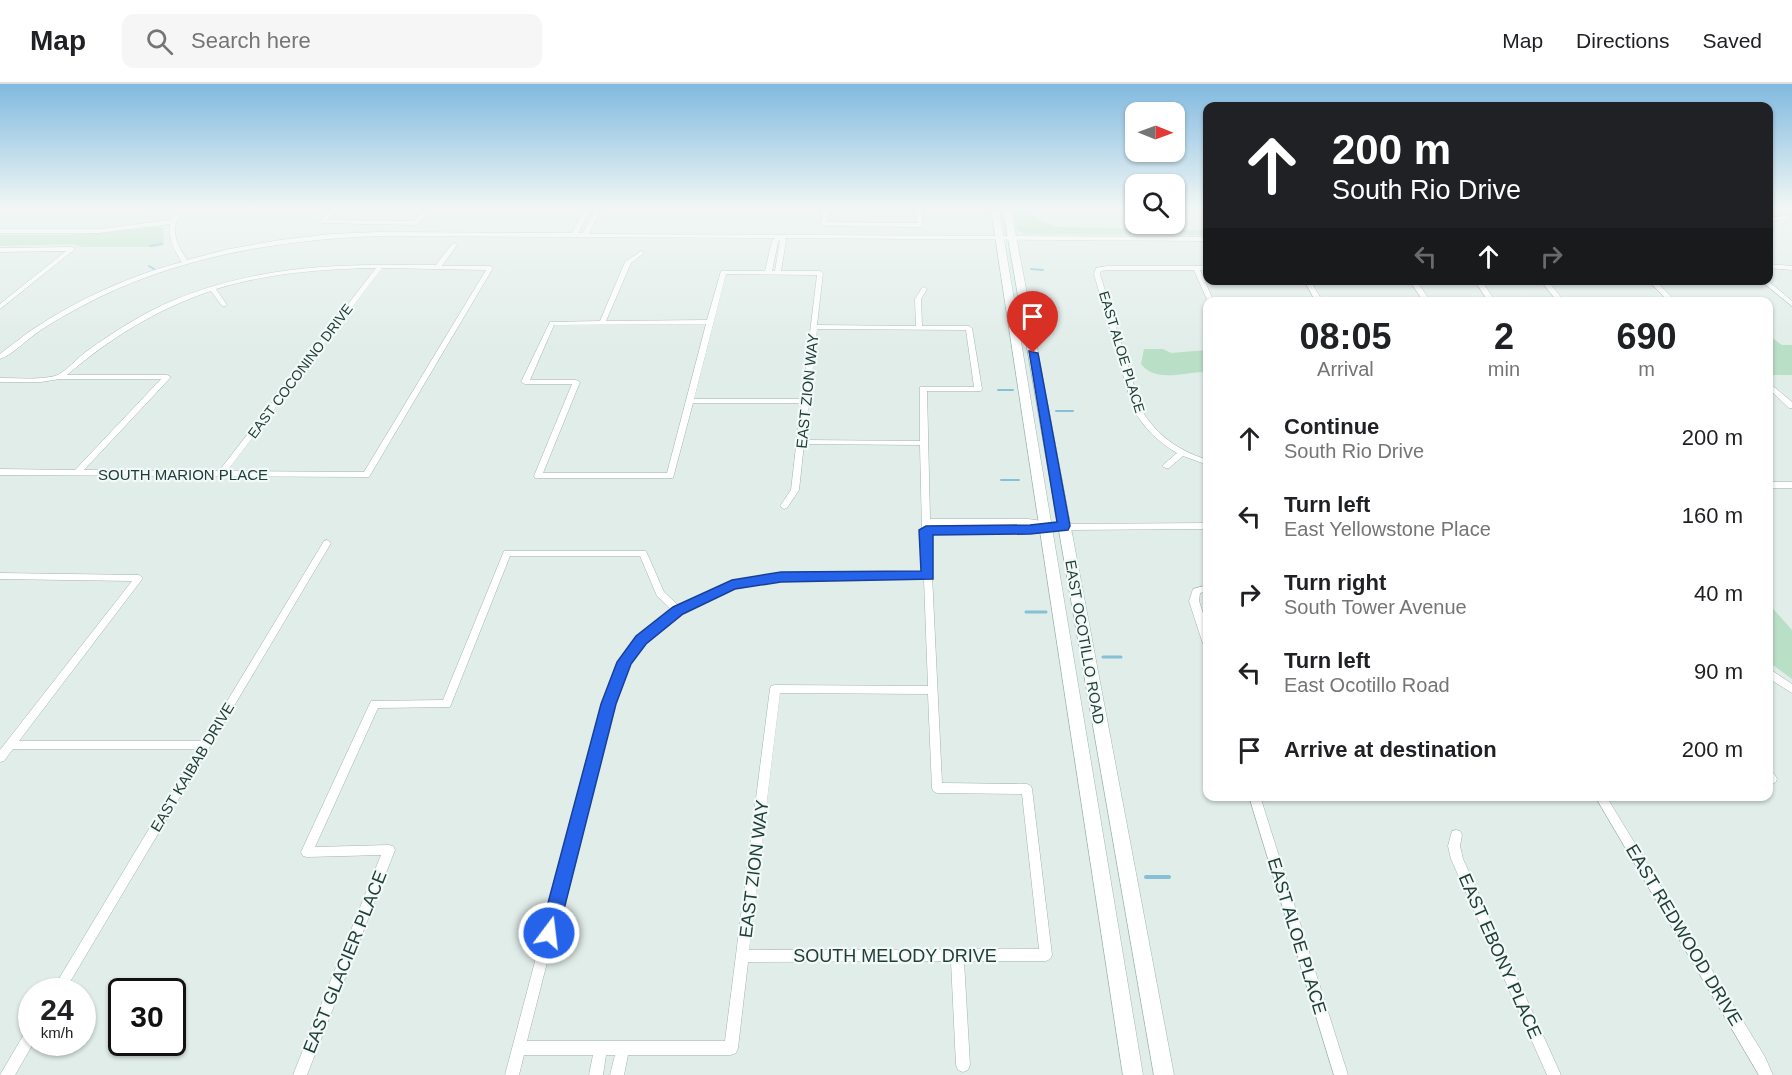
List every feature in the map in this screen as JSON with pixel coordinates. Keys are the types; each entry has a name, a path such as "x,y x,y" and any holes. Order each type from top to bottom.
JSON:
{"main road":[{"name":"EAST OCOTILLO ROAD","path":"1003,255 1164,1075"},
{"name":"EAST OCOTILLO ROAD","path":"1015,255 1133,1075"}],"street":[{"path":"0,308 64,255"},
{"path":"181,255 186,263"},
{"path":"0,357 33,332 76,308 132,282 186,263 217,255"},
{"path":"0,380 41,380 60,376 90,350 137,319 212,288 261,276 306,269 437,268 446,255"},
{"path":"603,321 628,262 637,255"},
{"path":"768,273 772,255"},
{"path":"710,322 552,323 525,382 576,382 538,476 670,476 723,272 778,273 781,255"},
{"path":"1773,266 1792,268"},
{"name":"EAST COCONINO DRIVE","path":"222,474 379,268"},
{"name":"SOUTH MARION PLACE","path":"0,472 366,475 490,268 437,268"},
{"path":"1203,268 1196,268 1203,285"},
{"name":"EAST ALOE PLACE","path":"1196,268 1098,269 1137,408 1154,433 1182,453 1203,461"},
{"name":"EAST ZION WAY","path":"778,273 820,273 795,490 784,506"},
{"path":"1547,285 1558,297"},
{"path":"1656,285 1668,297"},
{"path":"1769,285 1792,304"},
{"path":"212,288 224,305"},
{"path":"920,328 918,299 924,289"},
{"path":"814,327 969,328 978,389 923,389 933,690"},
{"path":"0,374 167,377 77,473"},
{"path":"13,380 19,374"},
{"path":"1773,389 1792,406"},
{"path":"689,401 806,400"},
{"path":"801,442 923,443"},
{"path":"1166,466 1182,453"},
{"path":"1773,485 1792,485"},
{"path":"926,526 1030,530 1055,526 1203,526"},
{"name":"EAST KAIBAB DRIVE","path":"65,978 327,543"},
{"name":"EAST GLACIER PLACE","path":"300,1075 389,850 307,852 375,704 446,704 507,553 643,553 660,594 678,610"},
{"path":"0,576 139,578 0,758"},
{"path":"512,1075 608,704 625,662 641,640 678,610 732,585 781,577 928,576"},
{"path":"1203,589 1196,591 1194,601 1203,629"},
{"path":"1773,676 1792,689"},
{"name":"EAST ZION WAY","path":"623,1048 731,1048 775,689 933,690"},
{"name":"SOUTH MELODY DRIVE","path":"743,956 1046,955 1027,789 937,788 933,690"},
{"path":"10,745 205,745"},
{"name":"EAST ALOE PLACE","path":"1256,801 1341,1075"},
{"name":"EAST REDWOOD DRIVE","path":"1603,801 1766,1075"},
{"name":"EAST EBONY PLACE","path":"1456,835 1454,846 1457,859 1554,1075"},
{"path":"957,956 963,1065"},
{"path":"519,1048 623,1048 617,1075"},
{"path":"596,1075 601,1048"},
{"path":"7,1075 19,1056"}],"green space":[{"path":"1773,339 1782,345 1792,345 1792,375 1773,375"},
{"path":"1144,349 1163,349 1171,353 1203,350 1203,372 1155,374 1141,364"},
{"path":"1773,609 1792,630 1792,679 1773,665"}],"waterway":[{"path":"149,266 154,269"},
{"path":"1031,269 1043,270"},
{"path":"998,390 1013,390"},
{"path":"1056,411 1073,411"},
{"path":"1001,480 1019,480"},
{"path":"1026,612 1046,612"},
{"path":"1103,657 1121,657"},
{"path":"1146,877 1169,877"}],"route":[{"path":"549,933 608,704 625,662 641,640 678,610 732,585 781,577 928,576 926,530 1030,530 1047,526 1064,526 1033,353"}]}
